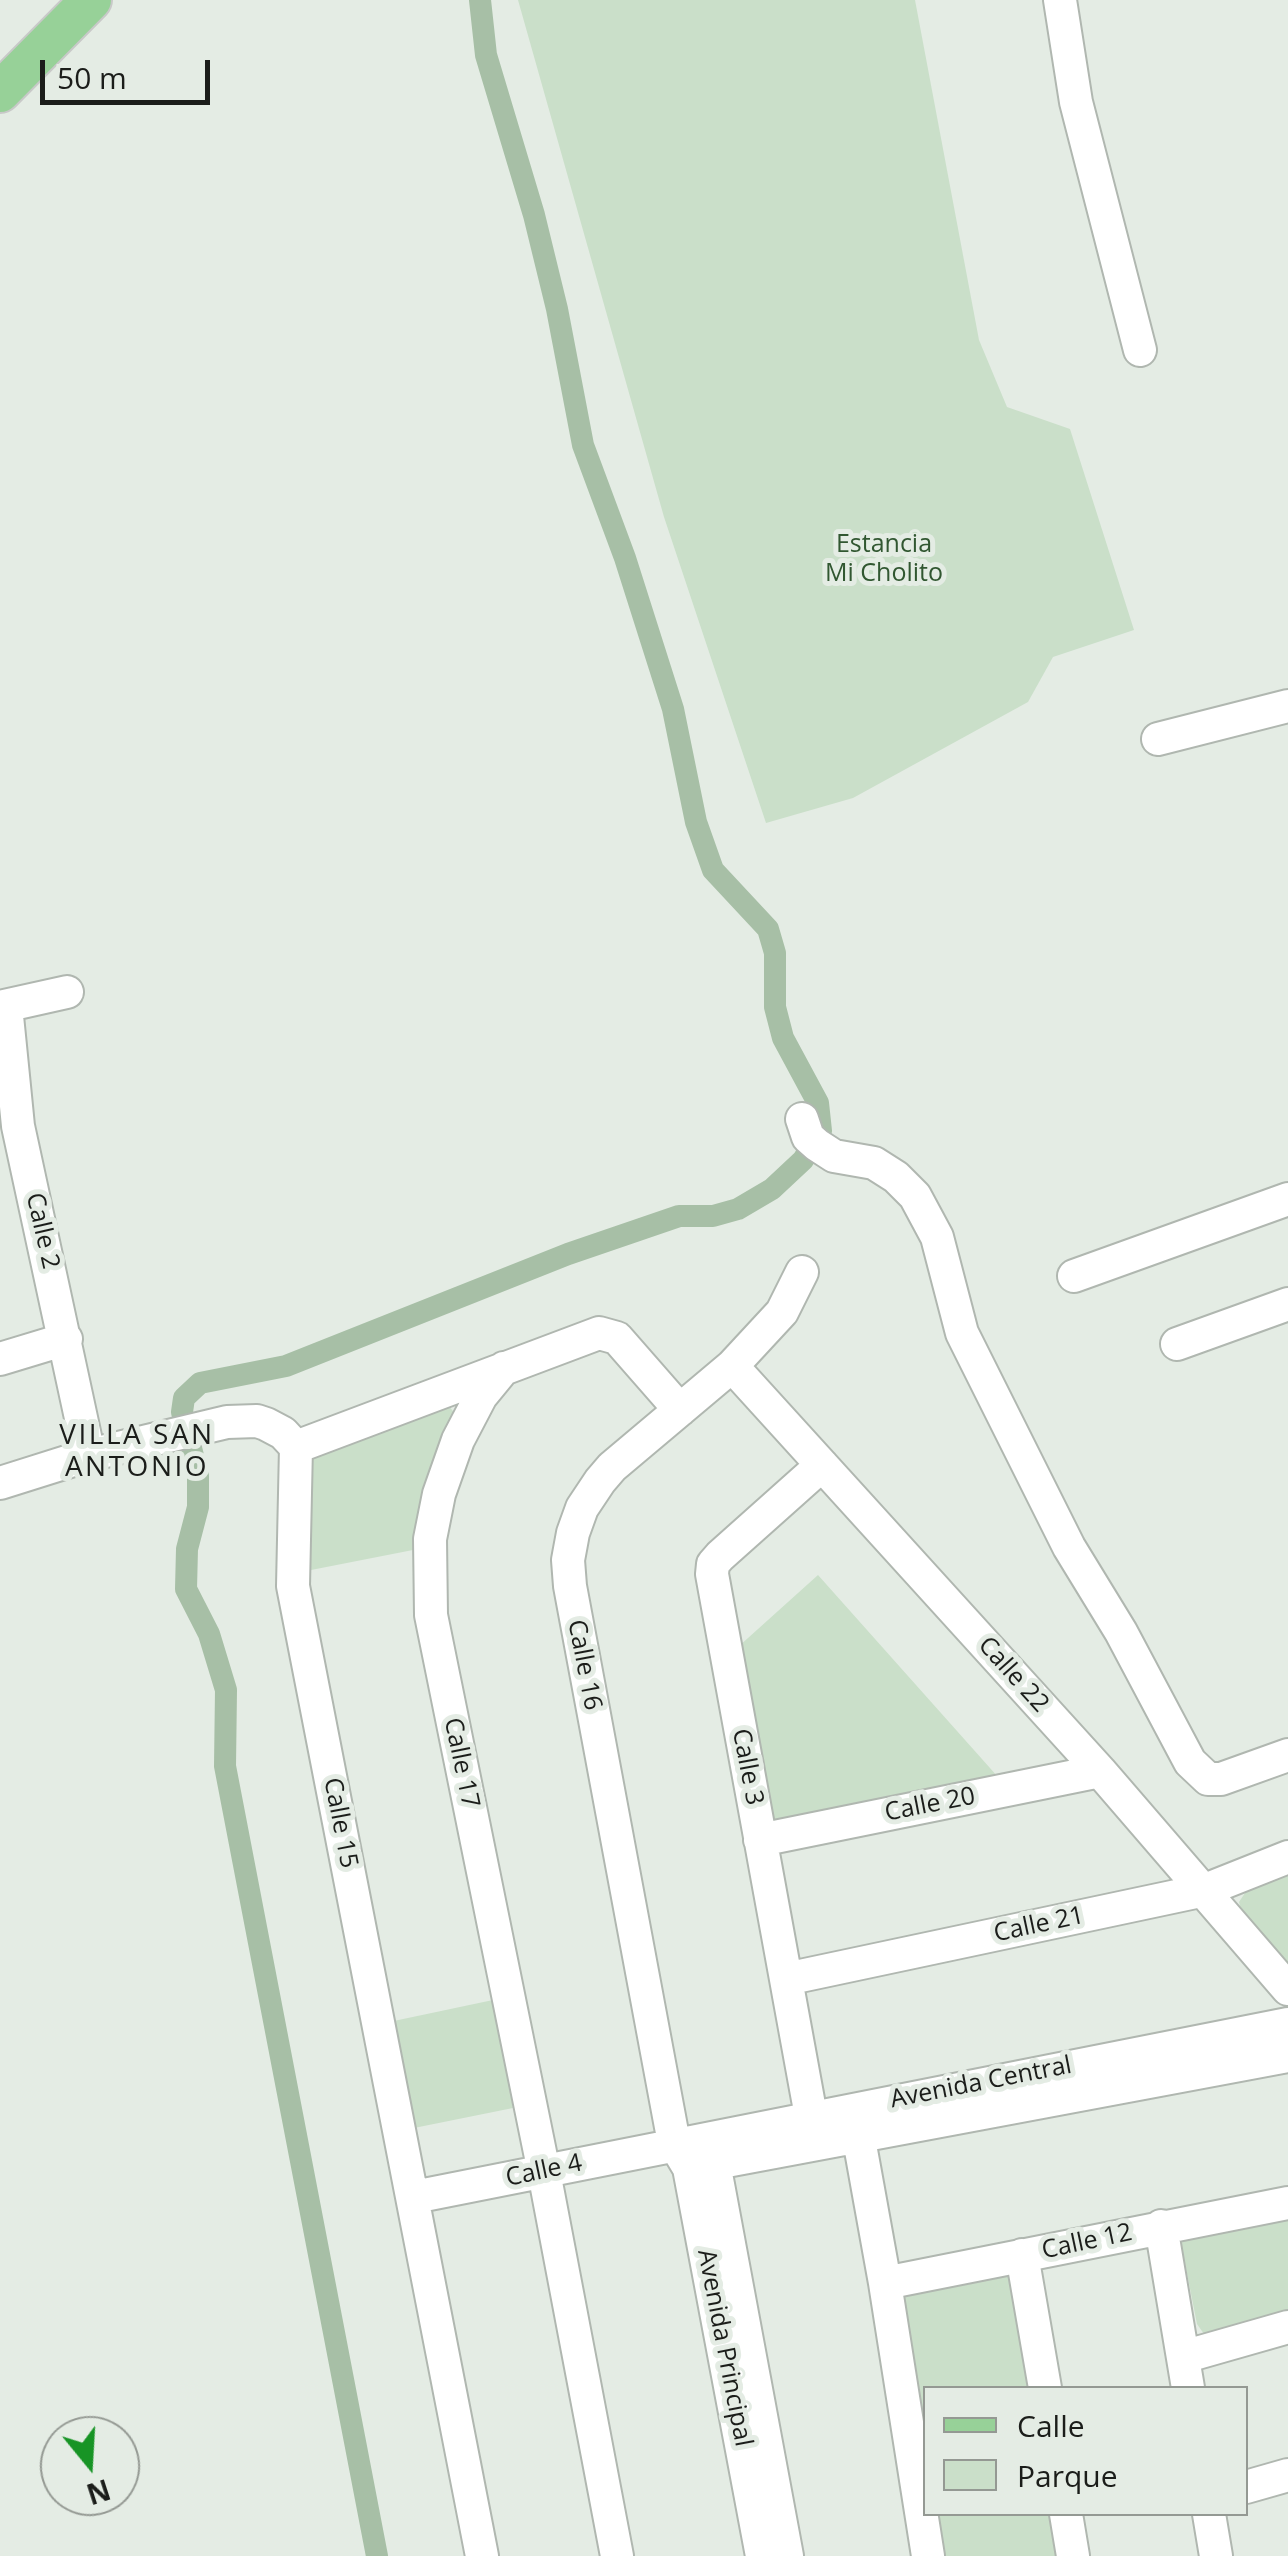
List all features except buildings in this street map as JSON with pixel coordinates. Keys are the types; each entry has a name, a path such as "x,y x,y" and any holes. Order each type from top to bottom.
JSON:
{"main road":[{"path":"0,92 91,0"}],"street":[{"path":"1060,0 1076,102 1140,350"},
{"path":"1158,739 1288,706"},
{"path":"3,1007 67,992"},
{"name":"Calle 2","path":"3,1007 9,1129 66,1339 89,1455"},
{"path":"809,1134 834,1156 874,1164 896,1177 915,1196 936,1237 962,1333 1062,1532 1190,1762 1208,1779 1222,1779 1288,1755"},
{"path":"1074,1276 1288,1199"},
{"name":"Calle 16","path":"692,2158 570,1586 568,1560 573,1533 592,1492 612,1467 732,1366 782,1312 802,1272"},
{"path":"1176,1344 1288,1304"},
{"path":"0,1483 89,1455 227,1422 257,1421 284,1433 296,1447 593,1334 606,1333 625,1346 680,1410"},
{"path":"0,1359 66,1339"},
{"name":"Calle 22","path":"732,1366 1100,1771 1288,1990"},
{"name":"Calle 17","path":"504,1368 481,1396 448,1466 433,1518 429,1594 617,2556"},
{"name":"Calle 15","path":"296,1447 294,1586 482,2556"},
{"name":"Calle 3","path":"811,2116 712,1582 713,1564 822,1465"},
{"name":"Calle 20","path":"760,1840 1100,1771"},
{"name":"Calle 21","path":"786,1980 1205,1890 1288,1857"},
{"name":"Avenida Central","path":"692,2158 1288,2024"},
{"name":"Avenida Central","path":"692,2158 811,2116 856,2122 1288,2056"},
{"path":"856,2122 928,2556"},
{"name":"Calle 4","path":"414,2197 544,2172 692,2158"},
{"name":"Avenida Principal","path":"692,2158 762,2556"},
{"name":"Avenida Principal","path":"692,2158 787,2556"},
{"name":"Calle 12","path":"885,2282 1288,2202"},
{"path":"1161,2226 1185,2372 1288,2327"},
{"path":"1022,2255 1045,2386"},
{"path":"1248,2487 1288,2475"},
{"path":"1066,2516 1073,2556"},
{"path":"1209,2516 1216,2556"}],"green space":[{"name":"Estancia Mi Cholito","path":"518,0 915,0 979,340 1007,407 1070,429 1134,630 1053,657 1028,702 853,798 766,823 664,517"},
{"path":"449,1406 456,1415 418,1549 306,1571 310,1453"},
{"path":"818,1575 998,1777 770,1821 738,1647"},
{"path":"1288,1874 1288,1964 1241,1910 1239,1902 1247,1890"},
{"path":"493,2000 513,2108 409,2129 389,2022"},
{"path":"1288,2208 1288,2315 1212,2336 1204,2334 1197,2324 1180,2238"},
{"path":"1011,2273 1033,2386 923,2386 923,2440 901,2300 904,2290"},
{"path":"935,2516 1053,2516 1060,2556 942,2556"}],"waterway":[{"path":"377,2556 225,1766 226,1690 209,1634 186,1589 187,1549 198,1507 198,1476 182,1412 184,1398 200,1383 286,1366 568,1254 679,1216 713,1216 738,1209 772,1189 803,1160 821,1131 818,1103 783,1038 775,1007 775,953 768,929 713,870 696,822 673,709 625,558 583,445 534,215 486,55 480,0"}],"district":[{"name":"VILLA SAN ANTONIO","path":"137,1452"}]}
